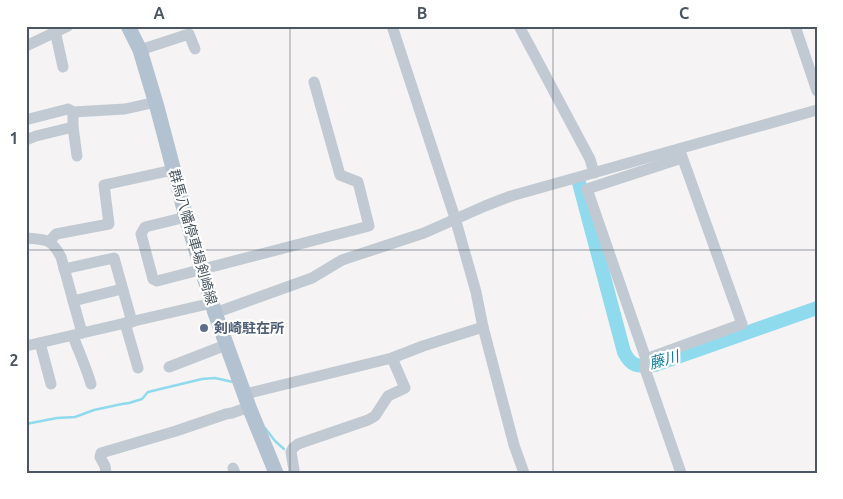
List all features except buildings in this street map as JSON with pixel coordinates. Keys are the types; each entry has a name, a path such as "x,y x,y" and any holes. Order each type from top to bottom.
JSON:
{"main road":[{"name":"群馬八幡停車場剣崎線","path":"128,26 140,50 156,102 186,216 226,345 276,473"}],"street":[{"path":"26,46 54,29 68,26"},
{"path":"392,26 455,218 476,292 514,445 524,473"},
{"path":"519,26 590,160 594,173"},
{"path":"795,26 817,92"},
{"path":"54,29 63,67"},
{"path":"140,50 189,34 195,49"},
{"path":"186,216 145,227 141,234 153,279 158,281 369,226 358,182 340,175 314,82"},
{"path":"29,119 68,109 73,112 125,109 156,102"},
{"path":"681,473 645,369 646,359 587,189 681,153 817,110"},
{"path":"73,112 77,156"},
{"path":"27,140 36,136 73,128"},
{"path":"26,346 129,322 214,308 312,278 342,260 424,233 455,218 511,196 594,173 681,153"},
{"path":"646,359 742,324 681,153"},
{"path":"50,241 56,234 109,224 104,185 173,170"},
{"path":"26,238 50,241 61,257 73,301 80,355 91,384"},
{"path":"64,269 114,258 138,368"},
{"path":"73,301 122,289"},
{"path":"106,473 105,466 100,457 101,453 232,413 247,400 392,358 484,327"},
{"path":"40,343 51,384"},
{"path":"169,367 226,345"},
{"path":"293,473 291,452 295,446 368,420 375,416 388,396 404,388 392,358"}],"waterway":[{"name":"藤川","path":"579,183 624,352 630,361 636,365 655,365 817,308"},
{"path":"26,424 57,418 75,417 94,410 142,399 148,392 202,379 215,378 233,382"},
{"path":"265,428 284,449"}],"place":[{"name":"剣崎駐在所","path":"204,328"}]}
